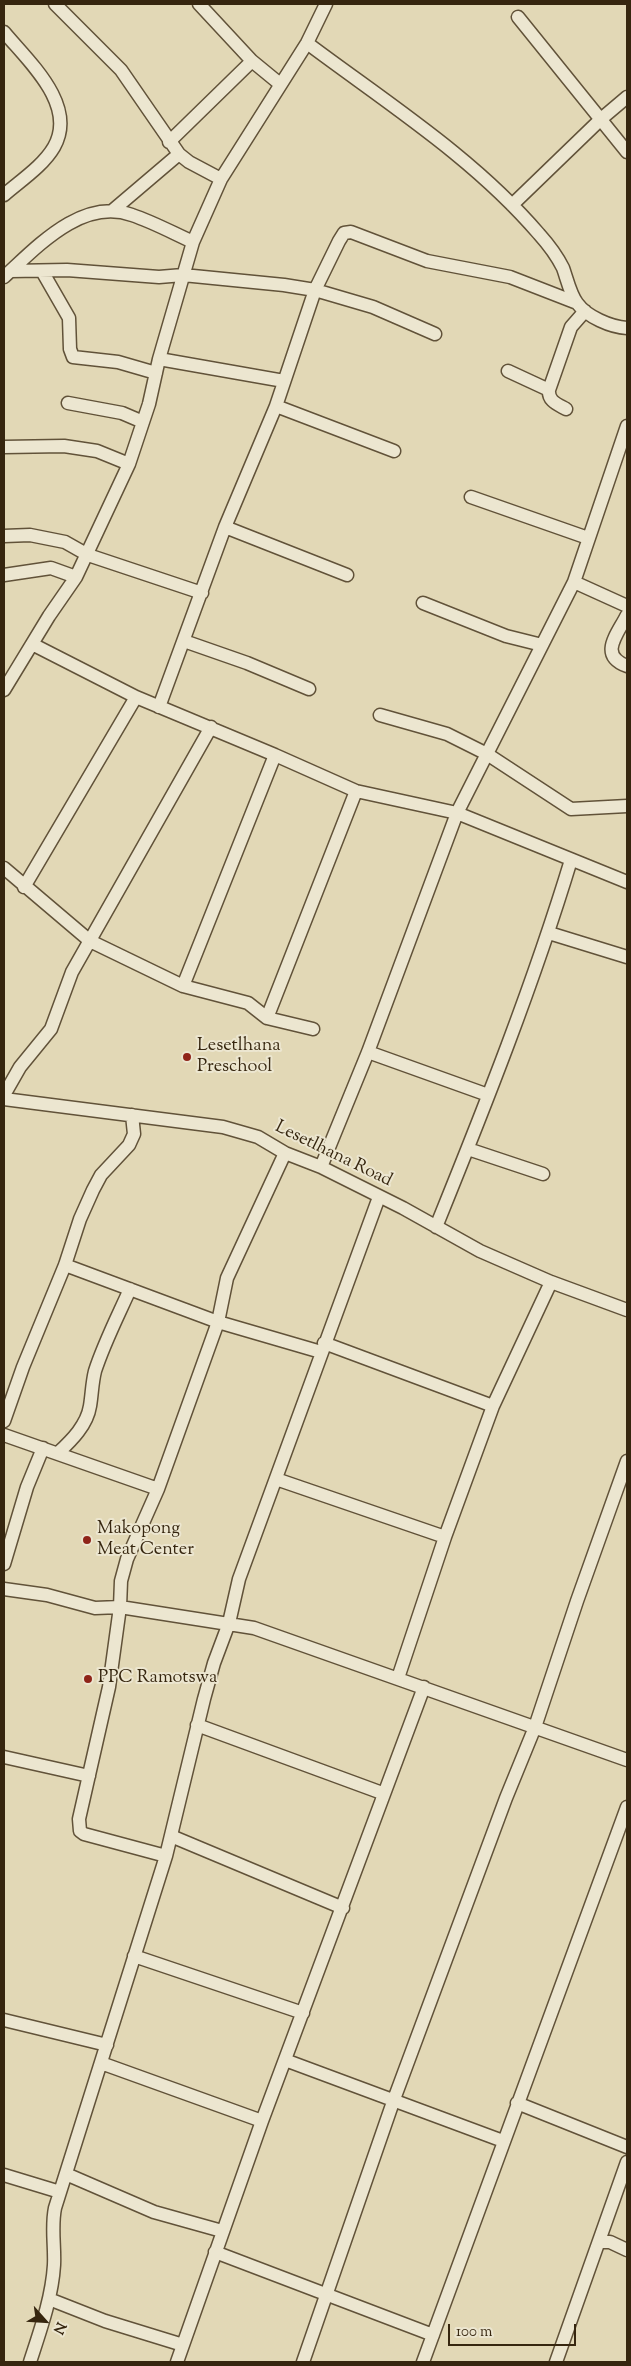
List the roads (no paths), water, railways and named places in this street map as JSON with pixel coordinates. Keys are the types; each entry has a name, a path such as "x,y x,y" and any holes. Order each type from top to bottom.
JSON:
{"street":[{"path":"55,4 120,70 179,154 189,162 221,179"},
{"path":"199,4 252,61 280,84"},
{"path":"4,690 76,577 88,555 129,464 143,422 192,242 221,179 307,43 326,4"},
{"path":"518,17 627,152"},
{"path":"4,32 53,93 59,112 60,132 54,148 4,195"},
{"path":"307,43 478,171 512,205 552,251 562,266 581,307"},
{"path":"170,142 252,61"},
{"path":"512,205 601,119 627,97"},
{"path":"112,211 179,154"},
{"path":"7,274 68,224 93,214 112,211 131,214 192,242"},
{"path":"159,707 225,527 276,406 316,290 344,233 351,232 427,261 510,277 581,307 608,324 627,328"},
{"path":"7,274 66,270 159,277 183,275 316,290 373,307 435,334"},
{"path":"42,271 69,318 70,350 73,357 118,362 156,373"},
{"path":"566,409 552,401 549,396 549,390 571,327 581,307"},
{"path":"159,359 284,381"},
{"path":"508,371 549,390"},
{"path":"68,403 122,412 143,422"},
{"path":"276,406 394,450"},
{"path":"321,1167 368,1052 457,813 574,582 627,426"},
{"path":"4,447 48,445 97,450 129,464"},
{"path":"470,497 588,538"},
{"path":"225,527 347,575"},
{"path":"4,536 30,535 65,542 88,555 202,593"},
{"path":"4,575 51,568 76,577"},
{"path":"574,582 627,606"},
{"path":"424,603 506,636 542,645"},
{"path":"627,615 614,641 611,654 614,660 627,666"},
{"path":"184,641 247,663 309,689"},
{"path":"32,644 136,697 275,755 356,792 457,813 627,882"},
{"path":"24,887 136,697"},
{"path":"380,715 440,731 487,754 571,809 627,806"},
{"path":"4,1095 20,1067 51,1029 68,980 126,874 211,728"},
{"path":"183,986 275,755"},
{"path":"267,1018 356,792"},
{"path":"436,1227 468,1149 549,933 571,860"},
{"path":"4,868 24,887 53,907 90,941 183,986 248,1003 267,1018 312,1029"},
{"path":"549,933 627,957"},
{"path":"368,1052 488,1096"},
{"name":"Lesetlhana Road","path":"4,1100 224,1127 258,1138 284,1153 321,1167 404,1208 480,1251 550,1282 627,1310"},
{"path":"4,1421 23,1367 65,1265 80,1219 101,1175 129,1145 134,1134 132,1115"},
{"path":"468,1149 543,1174"},
{"path":"166,1856 84,1834 80,1830 79,1819 109,1687 120,1607 121,1580 127,1559 158,1489 218,1322 227,1278 284,1153"},
{"path":"30,2362 49,2299 54,2265 52,2221 166,1856 197,1725 214,1663 229,1623 239,1579 379,1197"},
{"path":"65,1265 218,1322 323,1348 493,1406"},
{"path":"398,1678 445,1537 493,1406 550,1282"},
{"path":"58,1453 73,1439 84,1422 90,1407 91,1389 96,1370 130,1289"},
{"path":"4,1436 158,1489"},
{"path":"4,1564 21,1503 43,1448"},
{"path":"303,2362 393,2102 506,1798 535,1727 576,1601 627,1461"},
{"path":"276,1479 445,1537"},
{"path":"4,1589 47,1595 95,1608 120,1607 229,1623 266,1631 627,1760"},
{"path":"177,2362 262,2120 343,1908 382,1793 424,1687"},
{"path":"197,1725 382,1793"},
{"path":"4,1757 89,1776"},
{"path":"423,2362 627,1808"},
{"path":"171,1836 343,1908"},
{"path":"134,1956 303,2013"},
{"path":"4,2020 106,2045"},
{"path":"286,2060 503,2142"},
{"path":"101,2062 262,2120"},
{"path":"517,2104 627,2148"},
{"path":"556,2362 627,2162"},
{"path":"66,2174 154,2212 222,2232"},
{"path":"4,2175 60,2192"},
{"path":"599,2242 610,2242 627,2250"},
{"path":"215,2252 433,2335"},
{"path":"49,2299 105,2321 183,2345"}],"place":[{"name":"Lesetlhana Preschool","path":"187,1057"},
{"name":"Makopong Meat Center","path":"87,1540"},
{"name":"PPC Ramotswa","path":"88,1679"}]}
